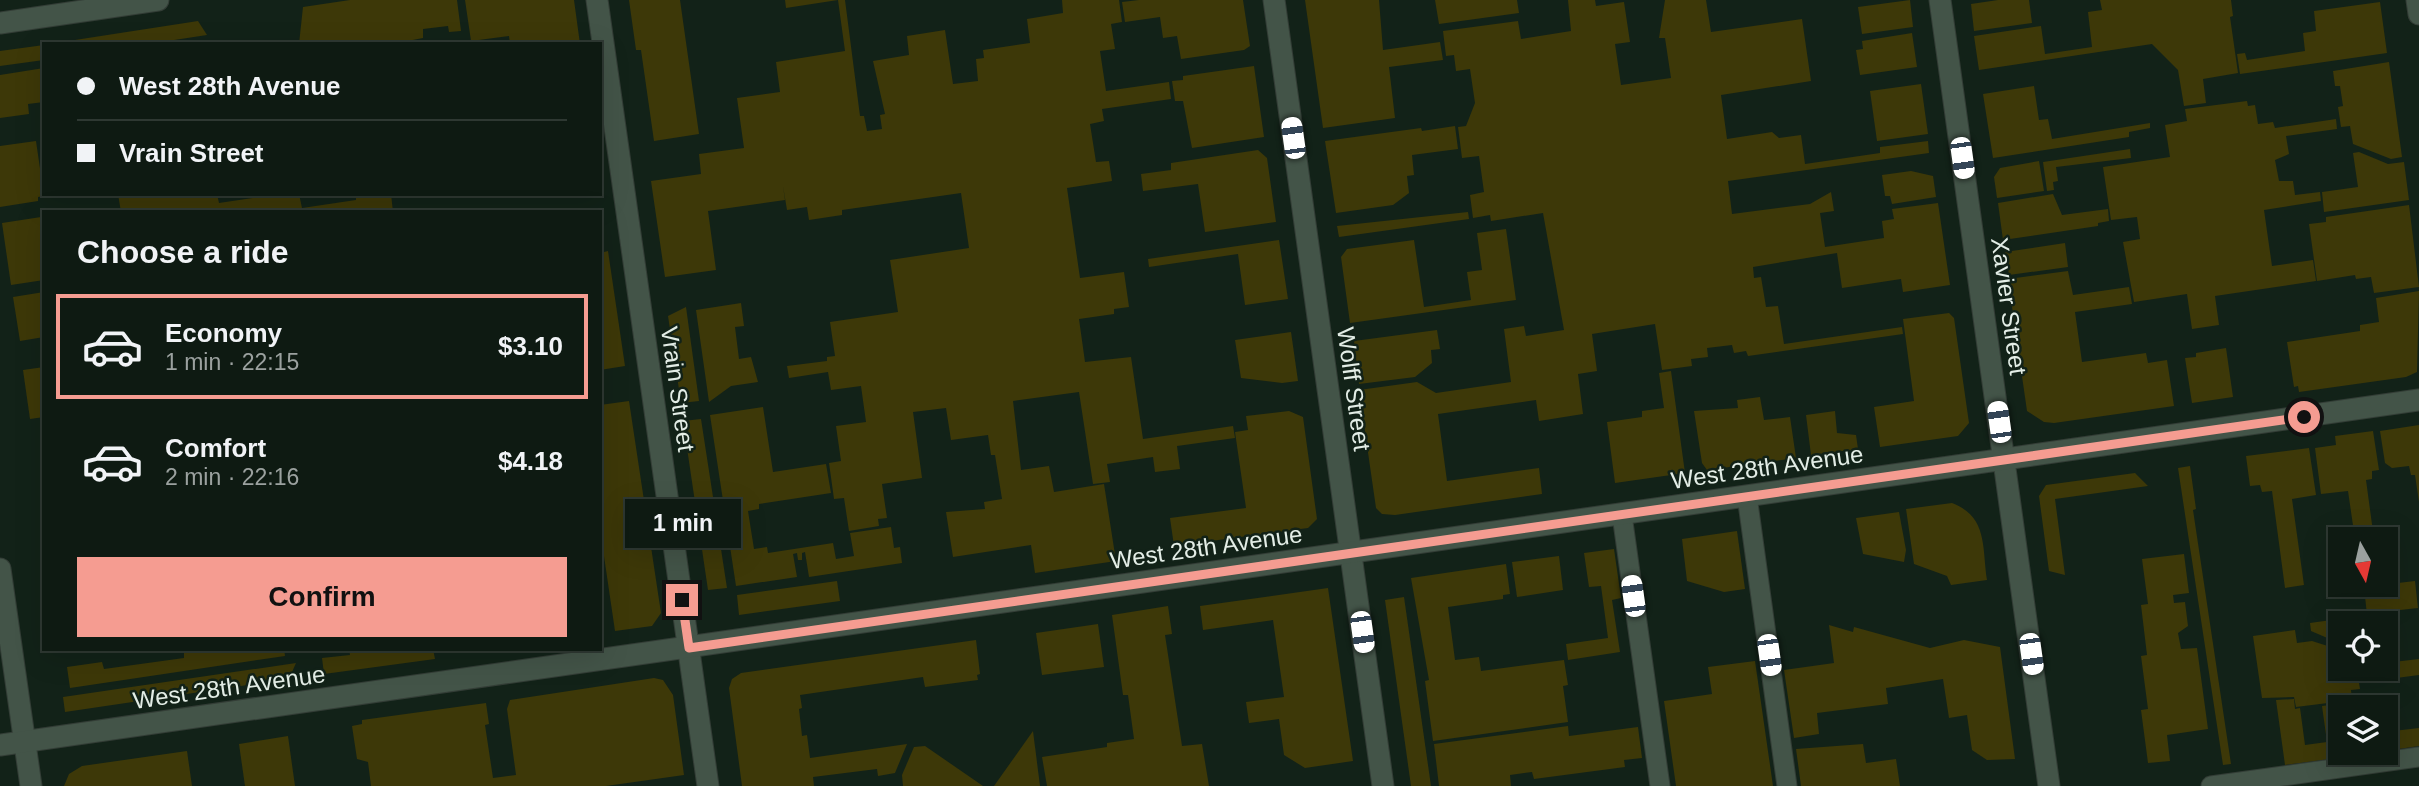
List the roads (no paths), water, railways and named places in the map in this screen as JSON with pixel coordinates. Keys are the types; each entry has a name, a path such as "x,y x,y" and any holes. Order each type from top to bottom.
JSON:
{"street":[{"path":"0,23 158,0"},
{"name":"Vrain Street","path":"597,0 708,786"},
{"name":"Wolff Street","path":"1274,0 1383,786"},
{"name":"Xavier Street","path":"1940,0 2049,786"},
{"path":"2417,0 2419,14"},
{"name":"West 28th Avenue","path":"0,746 2419,400"},
{"path":"0,569 31,786"}],"lane":[{"path":"1747,496 1787,786"},
{"path":"1622,514 1660,786"},
{"path":"2211,786 2419,757"}]}
